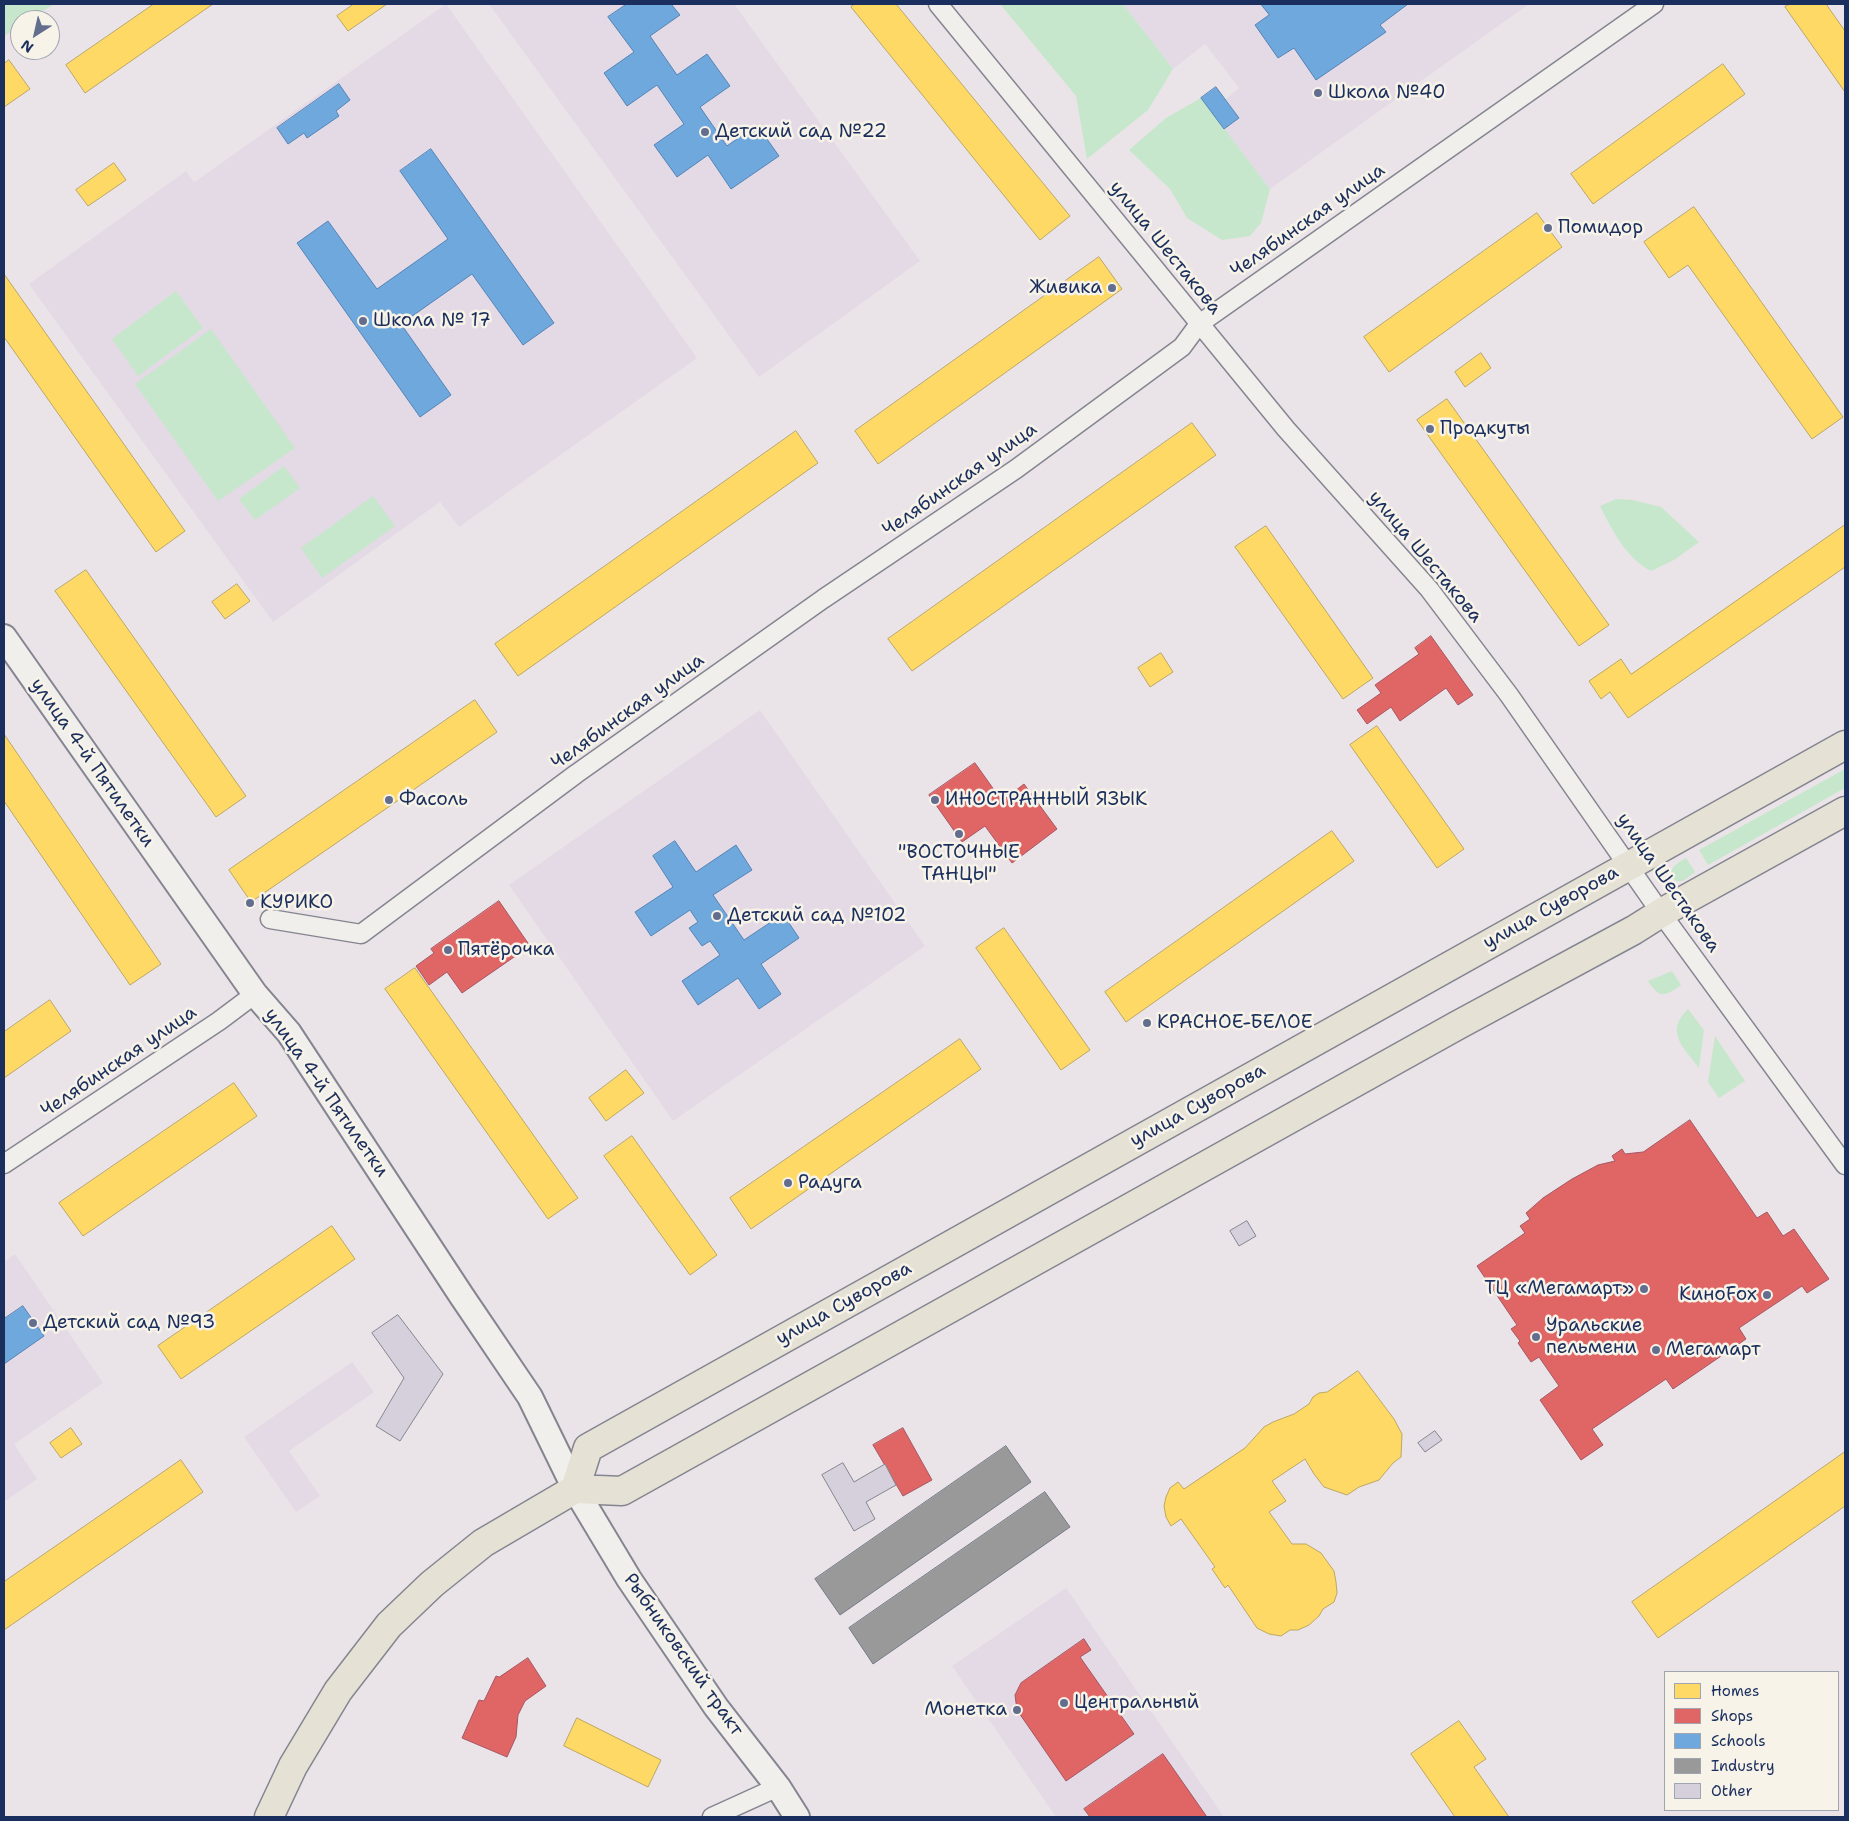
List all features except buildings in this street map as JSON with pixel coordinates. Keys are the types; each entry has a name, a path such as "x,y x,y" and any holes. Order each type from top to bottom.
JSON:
{"main road":[{"name":"улица Суворова","path":"575,1489 588,1448 1845,744"},
{"path":"269,1817 293,1766 338,1691 389,1625 432,1584 482,1543 575,1489 622,1490 1391,1062 1634,930 1845,811"}],"street":[{"name":"улица Шестакова","path":"938,4 1199,324 1306,451 1430,589 1509,695 1662,913 1845,1165"},
{"name":"Челябинская улица","path":"270,919 361,934 576,774 815,604 1016,469 1182,347 1199,324 1654,4"},
{"name":"улица 4-й Пятилетки","path":"4,637 256,994 289,1033 460,1295 530,1397 575,1489"},
{"name":"Челябинская улица","path":"4,1164 219,1021 256,994"},
{"name":"Рыбниковский тракт","path":"575,1489 629,1579 716,1707 778,1787 797,1817"},
{"path":"712,1817 778,1787"}],"shaded area":[{"name":"Школа № 17","path":"446,4 697,358 459,527 440,502 273,622 29,284 186,171 194,182 196,181"},
{"name":"Детский сад №22","path":"489,4 734,4 920,261 759,377"},
{"name":"Школа №40","path":"1123,4 1529,4 1270,189 1224,129 1239,118 1226,99 1239,88 1205,44 1173,69"},
{"name":"Детский сад №102","path":"760,710 925,946 673,1121 509,885"},
{"name":"Детский сад №93","path":"15,1254 103,1383 14,1444 37,1479 4,1502 4,1262"},
{"path":"352,1362 374,1392 289,1451 320,1496 296,1512 244,1437"},
{"path":"1066,1588 1224,1817 1056,1817 952,1666"}],"green space":[{"path":"4,4 54,4 45,10 10,10 10,32 4,36"},
{"path":"1000,4 1123,4 1173,69 1148,110 1087,159 1076,96"},
{"path":"1201,98 1270,189 1261,223 1250,236 1222,240 1187,218 1170,189 1129,150 1166,118"},
{"path":"176,291 203,328 138,376 112,339"},
{"path":"211,329 295,448 218,501 135,384"},
{"path":"284,466 300,488 255,520 239,499"},
{"path":"373,496 395,526 322,578 301,548"},
{"path":"1616,499 1633,500 1661,507 1699,542 1674,560 1651,571 1634,559 1627,551 1615,534 1600,506"},
{"path":"1845,769 1845,788 1708,865 1699,850"},
{"path":"1686,858 1695,872 1683,881 1676,881 1670,875 1672,869"},
{"path":"1672,971 1681,985 1666,994 1656,991 1648,981"},
{"path":"1688,1009 1704,1030 1699,1068 1683,1047 1677,1033 1677,1025"},
{"path":"1715,1036 1745,1081 1719,1098 1708,1082"}],"place":[{"name":"Школа №40","path":"1318,93"},
{"name":"Детский сад №22","path":"705,132"},
{"name":"Помидор","path":"1548,228"},
{"name":"Живика","path":"1112,288"},
{"name":"Школа № 17","path":"363,321"},
{"name":"Продкуты","path":"1430,429"},
{"name":"Фасоль","path":"389,800"},
{"name":"ИНОСТРАННЫЙ ЯЗЫК","path":"935,800"},
{"name":"\"ВОСТОЧНЫЕ ТАНЦЫ\"","path":"959,834"},
{"name":"КУРИКО","path":"250,903"},
{"name":"Детский сад №102","path":"717,916"},
{"name":"Пятёрочка","path":"448,950"},
{"name":"КРАСНОЕ-БЕЛОЕ","path":"1147,1023"},
{"name":"Радуга","path":"788,1183"},
{"name":"ТЦ «Мегамарт»","path":"1644,1289"},
{"name":"КиноFox","path":"1767,1295"},
{"name":"Детский сад №93","path":"33,1323"},
{"name":"Уральские пельмени","path":"1536,1337"},
{"name":"Мегамарт","path":"1656,1350"},
{"name":"Центральный","path":"1064,1703"},
{"name":"Монетка","path":"1017,1710"}]}
